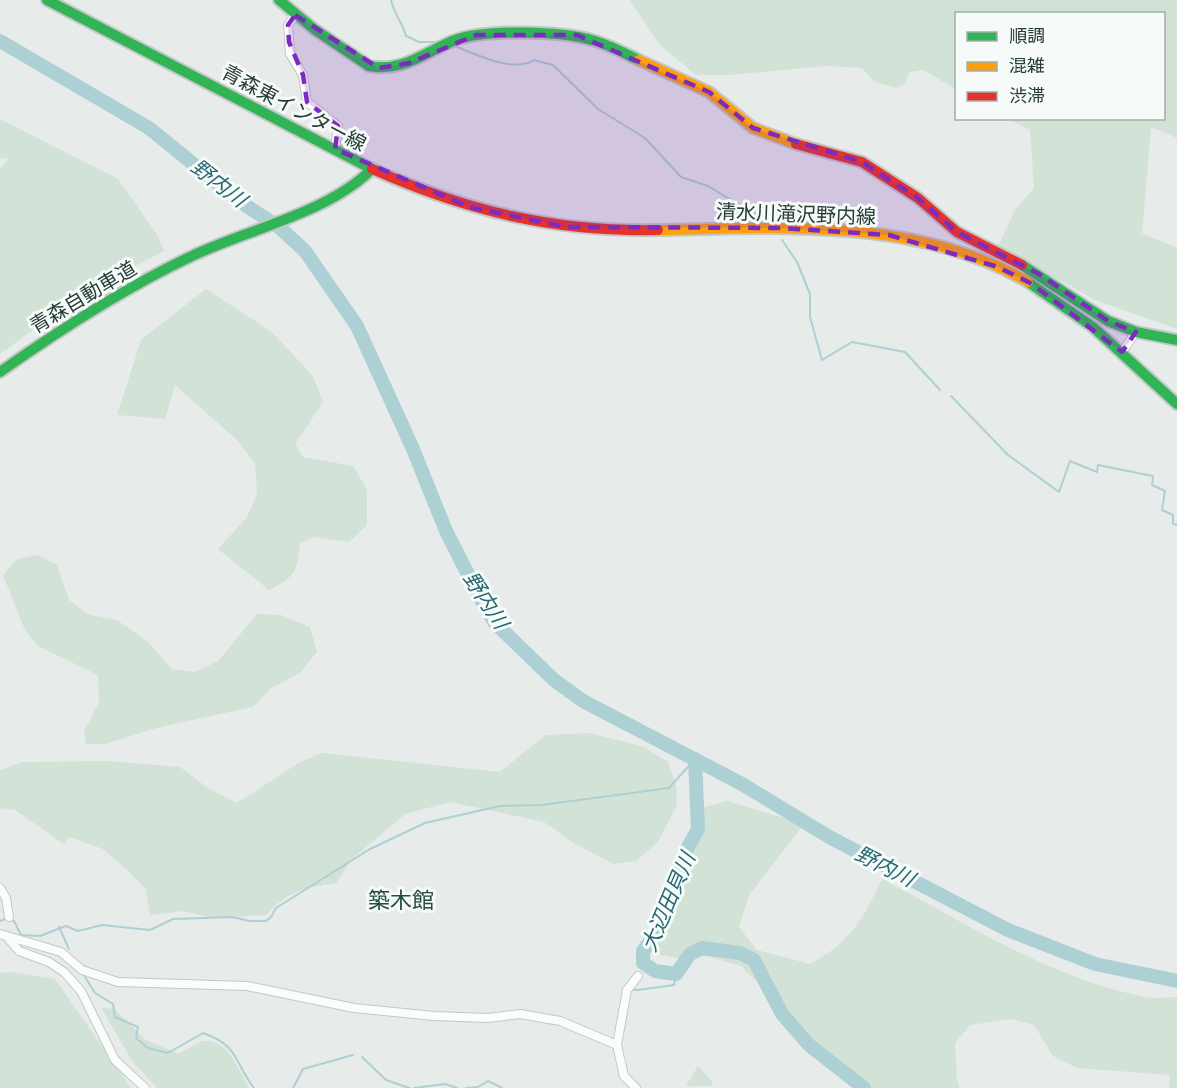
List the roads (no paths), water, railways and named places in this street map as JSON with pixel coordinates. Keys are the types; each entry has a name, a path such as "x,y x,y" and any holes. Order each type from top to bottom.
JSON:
{"main road":[{"name":"青森東インター線","path":"47,0 372,169 351,190 184,260 155,275"},
{"path":"279,0 295,15 369,66 380,68 409,63 456,40 476,35 560,33 594,40 709,92 753,128 786,142 862,162 918,198 939,219 957,232 1039,274 1108,321 1136,332 1177,340"},
{"name":"清水川滝沢野内線","path":"372,169 414,188 469,207 516,219 566,227 653,231 781,228 844,230 919,242 998,267 1032,284 1077,315 1122,352 1177,404"},
{"name":"青森自動車道","path":"0,372 40,344 155,275"}],"street":[{"path":"295,15 288,25 291,54 303,75 307,102 338,126 335,149"},
{"path":"1122,352 1136,332"},
{"path":"0,888 6,898 9,916"},
{"path":"3,935 61,952 82,970 117,982 199,986 238,985 354,1008 434,1016 489,1018 520,1014 560,1021 617,1045"},
{"path":"3,935 19,951 49,962 64,972 81,991 96,1027 115,1060 145,1088"},
{"path":"636,1088 624,1076 617,1045 627,990 639,976"}],"waterway":[{"path":"391,0 406,36 419,42 438,42"},
{"name":"野内川","path":"0,41 149,128 239,201 279,227 305,251 357,326 413,449 446,531 494,622 554,680 583,701 742,784 831,838 1008,930 1095,964 1177,981"},
{"path":"457,47 506,64 526,64 534,60 553,65 598,109 645,138 681,177 708,186 764,220"},
{"path":"782,240 797,262 810,294 810,317 822,360 852,342 905,352 940,390"},
{"path":"951,396 1008,455 1059,492 1070,461 1097,472 1098,465 1153,476 1152,485 1165,491 1162,510 1173,515 1173,524 1177,525"},
{"path":"0,921 5,919 14,921 21,935 40,936 66,926 78,931 102,925 150,930 173,919 232,917 250,921 266,921 276,908 370,849 425,823 500,806 542,805 669,788 695,759"},
{"name":"大辺田貝川","path":"695,759 698,829 687,849 673,899 661,927 643,951 643,963 655,971 676,974 690,954 702,948 740,953 754,960 782,1014 809,1045 864,1088"},
{"path":"59,927 69,949"},
{"path":"630,989 674,985 676,974"},
{"path":"85,977 95,993 113,1004 115,1017 138,1027 136,1038 148,1048 168,1053 203,1033 224,1043 230,1049 254,1088"},
{"path":"293,1088 303,1069 353,1055"},
{"path":"362,1057 386,1080 409,1088"},
{"path":"466,1088 478,1087 488,1081 502,1088"},
{"path":"414,1088 445,1084 457,1088"}],"district":[{"name":"築木館","path":"401,900"}]}
